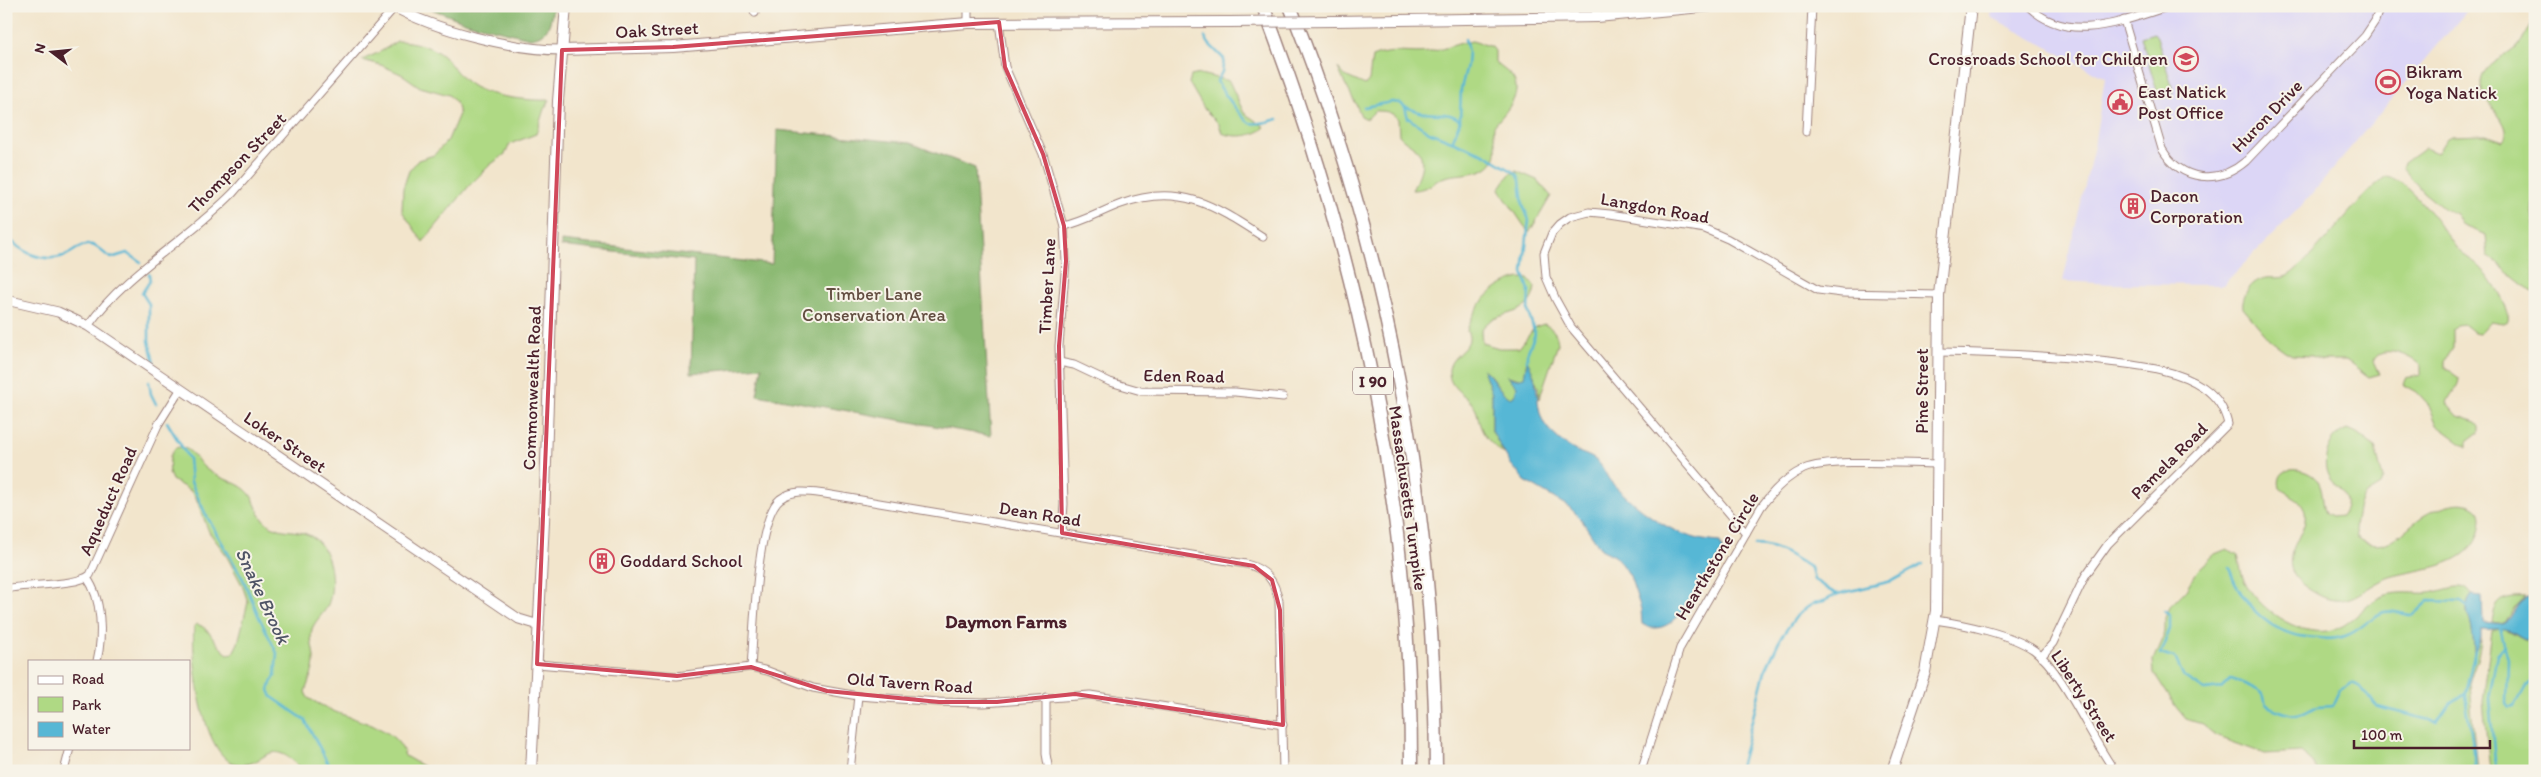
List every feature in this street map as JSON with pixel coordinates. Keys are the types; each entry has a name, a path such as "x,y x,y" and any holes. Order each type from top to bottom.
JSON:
{"highway":[{"name":"Massachusetts Turnpike","path":"1263,6 1300,107 1328,195 1354,291 1375,389 1400,554 1408,653 1411,771"},
{"name":"Massachusetts Turnpike","path":"1290,6 1318,80 1356,200 1382,297 1402,396 1426,562 1434,662 1436,771"}],"main road":[{"name":"Commonwealth Road","path":"531,771 540,625 557,130 566,6"},
{"name":"Oak Street","path":"562,50 673,47 968,23 1334,21 1712,6"},
{"name":"Pine Street","path":"1892,771 1925,672 1935,620 1938,584 1939,295 1971,6"}],"street":[{"path":"968,6 968,23"},
{"path":"1806,132 1812,6"},
{"path":"2028,6 2043,18 2068,27 2094,28 2170,6"},
{"name":"Huron Drive","path":"2124,20 2162,149 2175,165 2192,174 2209,178 2226,174 2246,161 2365,36 2375,21 2380,6"},
{"path":"393,7 426,22 479,37 534,48 562,50"},
{"name":"Thompson Street","path":"88,326 100,310 143,268 210,215 233,193 393,7"},
{"name":"Timber Lane","path":"999,22 1000,44 1005,67 1042,154 1056,192 1064,226 1066,261 1059,330 1064,504 1062,533"},
{"path":"1064,226 1137,199 1170,194 1191,198 1212,206 1263,237"},
{"name":"Langdon Road","path":"1746,534 1571,327 1546,277 1544,253 1552,233 1570,217 1588,212 1674,224 1716,234 1818,290 1842,293 1939,295"},
{"name":"Loker Street","path":"6,300 58,312 88,326 518,619 540,625"},
{"name":"Pamela Road","path":"1938,352 2039,354 2154,369 2196,383 2213,395 2224,409 2228,424 2117,534 2100,554 2085,576 2053,643 2041,656"},
{"name":"Eden Road","path":"1059,362 1074,365 1110,382 1141,391 1177,393 1226,392 1283,397"},
{"name":"Aqueduct Road","path":"6,589 40,584 77,582 87,578 96,565 112,523 162,417 180,390"},
{"name":"Hearthstone Circle","path":"1641,771 1680,648 1769,496 1785,481 1806,468 1829,464 1938,464"},
{"name":"Dean Road","path":"751,667 765,527 776,504 793,492 825,494 1246,564 1267,575 1278,593 1284,725 1283,771"},
{"path":"87,578 96,596 100,632 97,660"},
{"name":"Liberty Street","path":"1935,620 2010,639 2028,647 2041,656 2060,682 2115,771"},
{"name":"Old Tavern Road","path":"537,664 677,676 751,667 768,671 814,688 858,696 952,703 997,702 1076,694 1103,696 1284,725"},
{"path":"850,771 858,696"},
{"path":"1046,697 1046,754 1049,771"},
{"path":"64,771 69,750"}],"highlighted area":[{"path":"999,22 1005,67 1043,154 1064,226 1066,261 1059,346 1062,533 1254,566 1272,580 1280,610 1283,725 1075,694 997,702 939,702 827,691 751,667 677,676 537,664 562,50 673,47"}],"shaded area":[{"path":"1491,6 1580,6 1578,9 1491,10"},
{"path":"1992,6 2471,6 2301,206 2223,285 2112,284 2063,281 2094,146 2105,78 1991,17"}],"green space":[{"path":"424,6 553,6 548,27 541,34 530,38 468,23"},
{"path":"2535,17 2535,180 2532,213 2535,229 2535,294 2488,256 2486,235 2463,226 2456,214 2444,209 2423,192 2402,167 2404,163 2425,148 2437,153 2447,138 2452,136 2486,135 2503,141 2506,135 2505,128 2486,99 2481,84 2482,77 2488,67 2521,42"},
{"path":"2154,33 2157,37 2174,93 2159,98 2141,37"},
{"path":"397,41 415,43 434,50 444,57 467,82 488,93 531,100 550,100 544,109 536,134 510,144 505,154 490,165 469,186 423,242 402,211 403,188 409,171 418,160 434,155 448,140 459,114 456,103 449,95 420,87 403,75 381,65 362,60 380,52"},
{"path":"1472,41 1492,47 1495,51 1495,62 1512,76 1516,85 1516,91 1511,104 1494,126 1496,156 1490,166 1477,172 1446,177 1424,188 1412,190 1421,168 1422,162 1419,151 1399,135 1398,119 1393,114 1385,111 1375,111 1367,119 1361,116 1338,68 1345,76 1365,85 1369,80 1372,57 1379,54 1394,52 1423,53"},
{"path":"1200,74 1229,81 1244,113 1265,127 1256,133 1244,136 1232,136 1222,133 1219,124 1205,110 1189,83 1191,76"},
{"name":"Timber Lane Conservation Area","path":"777,130 910,143 975,168 991,436 757,395 762,367 691,373 694,261 561,246 561,241 772,264"},
{"path":"1516,171 1537,180 1551,196 1529,233 1499,189 1509,175"},
{"path":"2386,176 2395,179 2405,186 2425,206 2457,249 2478,265 2499,293 2508,315 2508,321 2504,323 2491,321 2479,334 2474,333 2463,324 2457,325 2453,329 2453,348 2445,361 2445,368 2459,378 2458,385 2447,403 2458,416 2477,422 2480,426 2480,431 2467,441 2467,447 2437,425 2429,405 2417,392 2403,384 2405,378 2421,375 2421,366 2410,358 2396,353 2383,352 2374,361 2380,374 2369,377 2346,360 2322,360 2312,356 2292,355 2270,340 2243,308 2244,298 2252,285 2261,279 2283,277 2292,273 2317,250 2361,199"},
{"path":"1520,278 1528,279 1535,287 1532,298 1527,305 1520,309 1487,323 1481,330 1482,343 1499,348 1519,348 1535,327 1544,324 1554,332 1558,344 1539,399 1538,386 1527,362 1525,377 1520,379 1508,376 1517,386 1515,395 1511,398 1503,392 1484,370 1492,394 1492,431 1504,454 1484,434 1476,410 1469,400 1456,389 1449,373 1452,361 1468,342 1467,331 1480,304 1502,285"},
{"path":"2348,429 2357,433 2375,447 2383,479 2380,486 2364,496 2359,504 2355,527 2357,537 2367,543 2377,545 2385,543 2393,540 2425,515 2437,509 2459,503 2472,506 2478,510 2481,521 2475,541 2467,551 2456,559 2430,568 2390,577 2355,596 2338,600 2328,599 2317,594 2300,582 2292,570 2291,558 2304,525 2305,514 2301,503 2280,488 2279,480 2286,471 2299,470 2306,472 2317,480 2321,488 2326,514 2332,517 2341,516 2346,507 2346,501 2343,494 2330,479 2327,472 2326,457 2331,443 2341,432"},
{"path":"181,447 189,450 211,472 246,490 267,523 280,529 309,535 321,545 325,552 331,571 330,599 327,607 312,629 311,638 314,663 305,692 308,698 390,734 402,747 405,756 431,771 304,771 291,759 282,754 274,753 247,764 237,764 225,758 215,744 201,704 194,659 194,626 197,624 202,626 224,651 228,654 233,653 238,643 248,602 242,585 225,553 209,532 196,498 191,491 172,480 169,473 170,456 175,448"},
{"path":"2227,549 2238,555 2244,581 2262,604 2285,621 2310,631 2323,631 2343,626 2373,601 2387,595 2429,593 2459,587 2468,590 2472,595 2467,604 2467,612 2473,635 2474,654 2481,638 2480,650 2469,685 2477,771 2318,771 2313,762 2301,752 2265,754 2216,736 2202,724 2186,719 2154,673 2153,660 2165,632 2165,618 2169,607 2186,590 2198,570 2215,554"},
{"path":"2512,597 2526,597 2514,608 2505,624 2492,622 2495,608 2502,600"},
{"path":"2504,629 2526,641 2535,640 2535,771 2490,771 2483,702 2492,630"}],"water":[{"path":"1527,361 1534,376 1541,416 1554,435 1572,449 1597,461 1612,483 1660,523 1689,536 1720,542 1723,551 1700,589 1679,616 1667,625 1655,628 1642,624 1641,609 1630,576 1623,565 1615,556 1601,549 1581,519 1569,507 1525,481 1510,463 1492,431 1492,394 1483,369 1503,392 1511,398 1515,395 1517,386 1506,375 1516,379 1524,377"},
{"path":"2472,595 2482,596 2483,622 2505,624 2520,603 2535,597 2535,640 2522,639 2505,630 2481,629 2481,638 2474,655 2472,630 2467,609"}],"waterway":[{"path":"1205,37 1209,44 1224,59 1222,72 1217,81 1247,121 1253,123 1278,119"},
{"path":"1453,140 1460,121 1461,89 1467,65 1468,52 1465,39"},
{"path":"1364,107 1392,102 1400,103 1405,107 1408,118 1429,132 1484,154 1517,174 1520,180 1523,205 1529,220 1523,272 1529,290 1528,311 1535,334 1527,354 1527,361"},
{"path":"1405,107 1422,113 1452,116 1460,121"},
{"name":"Snake Brook","path":"6,235 24,251 39,257 55,258 64,256 81,247 92,245 111,258 127,253 141,262"},
{"name":"Snake Brook","path":"149,274 150,281 142,293 149,304 149,341 154,363"},
{"name":"Snake Brook","path":"149,382 151,394 156,404"},
{"name":"Snake Brook","path":"167,422 189,459 191,482 206,515 243,579 277,653 275,676 269,690 272,697 305,720 332,771"},
{"path":"1755,545 1777,549 1798,560 1811,568 1814,580 1838,594 1892,581 1923,564"},
{"path":"2229,568 2243,596 2262,618 2288,633 2303,637 2329,639 2342,637 2351,634 2384,612 2392,611 2414,615 2429,601 2461,602 2469,608"},
{"path":"1739,771 1765,671 1781,637 1799,613 1814,603 1824,601 1838,594"},
{"path":"2164,611 2170,616 2170,629 2160,654 2175,658 2184,677 2205,690 2221,688 2230,679 2236,681 2262,693 2268,706 2292,715 2300,714 2316,707 2333,706 2340,691 2351,683 2357,685 2378,707 2437,722 2450,703 2465,694 2475,651"},
{"path":"2500,628 2508,659 2507,703 2510,707 2515,706 2525,688 2535,680"},
{"path":"2496,771 2489,699 2497,654 2505,645"},
{"path":"2465,696 2474,751 2474,771"}],"place":[{"name":"Crossroads School for Children","path":"2186,59"},
{"name":"Bikram Yoga Natick","path":"2388,82"},
{"name":"East Natick Post Office","path":"2120,102"},
{"name":"Dacon Corporation","path":"2133,206"},
{"name":"Goddard School","path":"602,561"}],"district":[{"name":"Daymon Farms","path":"1006,621"}]}
